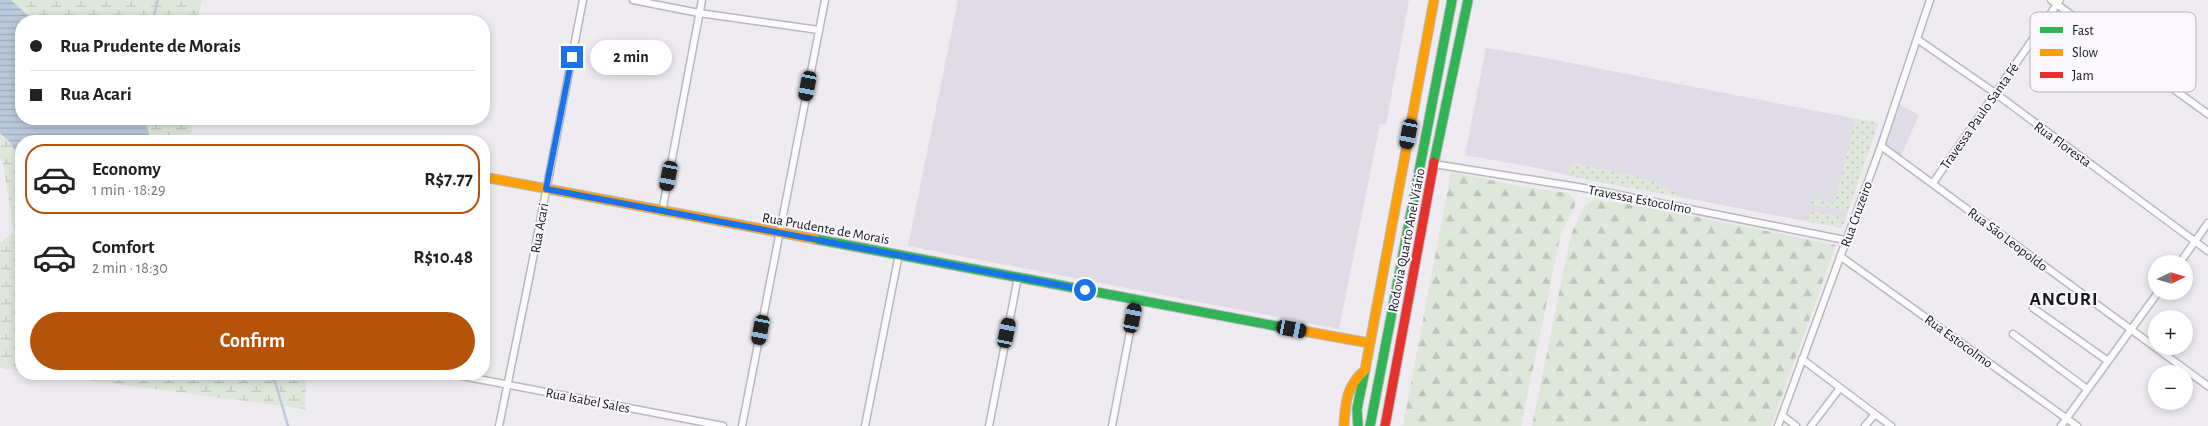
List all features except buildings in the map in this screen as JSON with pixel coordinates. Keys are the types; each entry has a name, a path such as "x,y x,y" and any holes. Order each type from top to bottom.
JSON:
{"main road":[{"path":"1358,426 1357,409 1434,0"},
{"name":"Rodovia Quarto Anel Viário","path":"1370,426 1452,0"},
{"name":"Rodovia Quarto Anel Viário","path":"1385,426 1434,164 1468,0"},
{"name":"Rua Prudente de Morais","path":"490,178 662,212 898,254 1369,343"},
{"path":"1344,426 1345,407 1350,384 1364,370"}],"street":[{"name":"Rua Acari","path":"499,426 583,0"},
{"path":"633,0 699,13 819,30"},
{"path":"662,212 702,0"},
{"path":"742,426 781,234 825,0"},
{"name":"Rua Cruzeiro","path":"1778,426 1880,146 1930,0"},
{"path":"2051,0 2059,2 2072,12"},
{"name":"Rua Floresta","path":"1917,39 1996,93 2208,251"},
{"name":"Travessa Paulo Santa Fé","path":"1933,183 2030,44"},
{"path":"2179,92 2208,114"},
{"name":"Rua São Leopoldo","path":"1880,146 2208,386"},
{"name":"Travessa Estocolmo","path":"1434,164 1584,188 1845,240"},
{"path":"2185,255 2208,223"},
{"path":"865,426 898,254"},
{"name":"Rua Estocolmo","path":"1840,256 2077,426"},
{"path":"989,426 1018,277"},
{"path":"1112,426 1136,300"},
{"path":"2061,426 2152,300"},
{"path":"2034,308 2108,361"},
{"path":"2012,334 2088,390"},
{"path":"1802,359 1891,426"},
{"name":"Rua Isabel Sales","path":"485,380 723,426"},
{"path":"1811,426 1840,388"},
{"path":"1866,426 1875,414"},
{"path":"1782,415 1796,426"}],"shaded area":[{"path":"958,0 1409,0 1386,125 1380,124 1339,329 908,246"},
{"path":"1486,48 1878,123 1842,228 1575,177 1465,155"},
{"path":"1899,104 1919,115 1901,156 1885,144"}],"green space":[{"path":"11,0 202,0 198,15 27,15"},
{"path":"1855,119 1878,123 1849,209 1842,210 1811,205 1812,199 1835,203"},
{"path":"147,125 191,125 192,135 149,135"},
{"path":"0,133 9,141 15,150 15,370 0,368 0,243 14,232 3,163 0,157"},
{"path":"1576,163 1651,180 1685,198 1575,177 1566,171 1571,165"},
{"path":"1451,172 1519,186 1568,193 1575,200 1575,206 1561,233 1521,426 1403,426"},
{"path":"1593,200 1637,205 1836,245 1771,426 1532,426 1571,235 1584,206"},
{"path":"1813,211 1840,216 1845,221 1842,228 1805,221"},
{"path":"86,380 306,380 305,409"}],"water":[{"path":"0,0 11,0 27,15 15,15 15,125 147,125 149,135 15,135 15,150 9,141 0,133"}],"waterway":[{"path":"154,15 158,0"},
{"path":"273,380 288,426"}],"traffic: fast":[{"path":"1370,426 1452,0"},
{"path":"1434,162 1468,0"},
{"path":"815,239 1292,329"},
{"path":"1358,426 1357,409 1365,370"}],"traffic: slow":[{"path":"1344,426 1348,395 1354,382 1365,370 1434,0"},
{"path":"490,178 815,239"},
{"path":"1292,329 1369,343"}],"traffic: jam":[{"path":"1385,426 1434,162"}],"district":[{"name":"ANCURI","path":"2064,298"}],"route":[{"path":"572,57 546,189 1085,290"}]}
